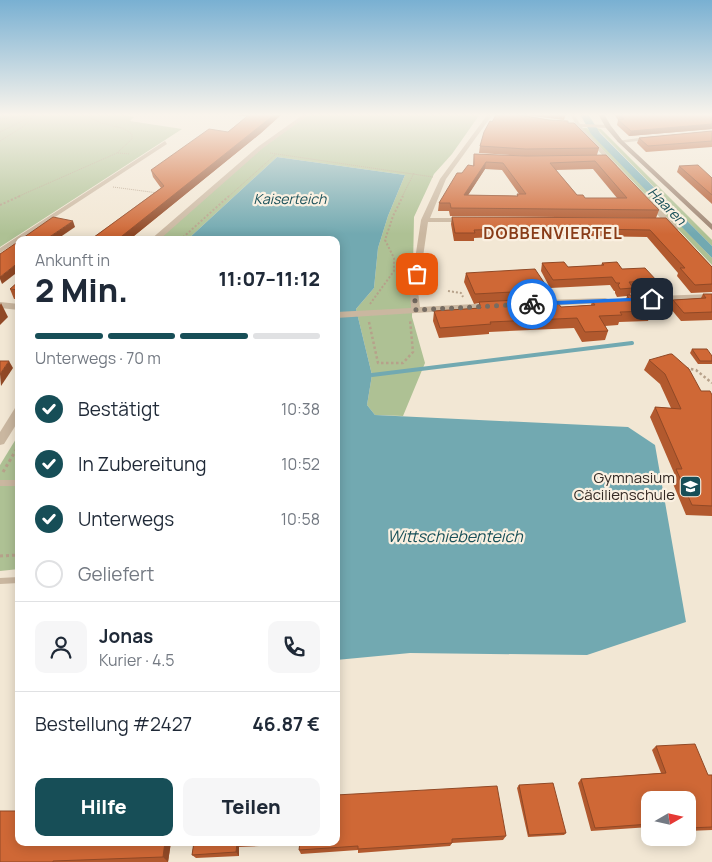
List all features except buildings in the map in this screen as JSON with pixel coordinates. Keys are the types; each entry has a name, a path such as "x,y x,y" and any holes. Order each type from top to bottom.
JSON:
{"main road":[{"path":"634,154 712,228"}],"street":[{"path":"24,236 149,154"},
{"path":"159,236 253,154"},
{"path":"412,311 425,220 442,179 468,154"},
{"path":"604,154 620,171"},
{"path":"599,159 608,159"},
{"path":"643,196 664,222 680,235"},
{"path":"425,220 474,220"},
{"path":"0,251 15,241"},
{"path":"622,300 712,297"},
{"path":"534,304 612,300"},
{"path":"0,305 15,307"},
{"path":"340,315 506,305"},
{"path":"0,441 15,417"}],"lane":[{"path":"0,483 15,483"},
{"path":"0,581 15,580"}],"path":[{"path":"0,205 114,154"},
{"path":"184,236 276,154"},
{"path":"278,154 414,173 393,216 385,240 394,256 396,266 391,277 371,301 368,313 378,363 403,363 413,352 412,311"},
{"path":"102,186 160,194"},
{"path":"682,367 696,370 712,383"},
{"path":"1,476 15,452"},
{"path":"0,556 15,555"}],"green space":[{"path":"0,154 143,154 15,236 0,247"},
{"path":"253,154 452,154 434,174 414,217 412,317 425,363 403,416 375,415 367,405 372,375 356,309 374,288 378,248 388,216 405,175 277,157 191,236 159,236"},
{"path":"607,154 612,154 712,258 712,265"},
{"path":"622,154 626,154 712,240 712,246"},
{"path":"15,441 15,569 0,571 0,465"}],"water":[{"name":"Haaren","path":"611,154 621,154 712,246 712,258"},
{"name":"Wittschiebenteich","path":"277,157 405,175 388,216 378,248 374,288 356,309 372,375 367,405 375,415 628,427 655,445 686,622 587,655 410,653 340,660 340,236 191,236"}],"waterway":[{"path":"372,375 632,343"}],"way so far":[{"path":"417,274 414,292 416,310 532,304"}],"place":[{"name":"Gymnasium Cäcilienschule","path":"691,487"}],"district":[{"name":"DOBBENVIERTEL","path":"553,233"}],"route":[{"path":"532,304 652,299"}],"water label":[{"name":"Kaiserteich","path":"290,199"}]}
